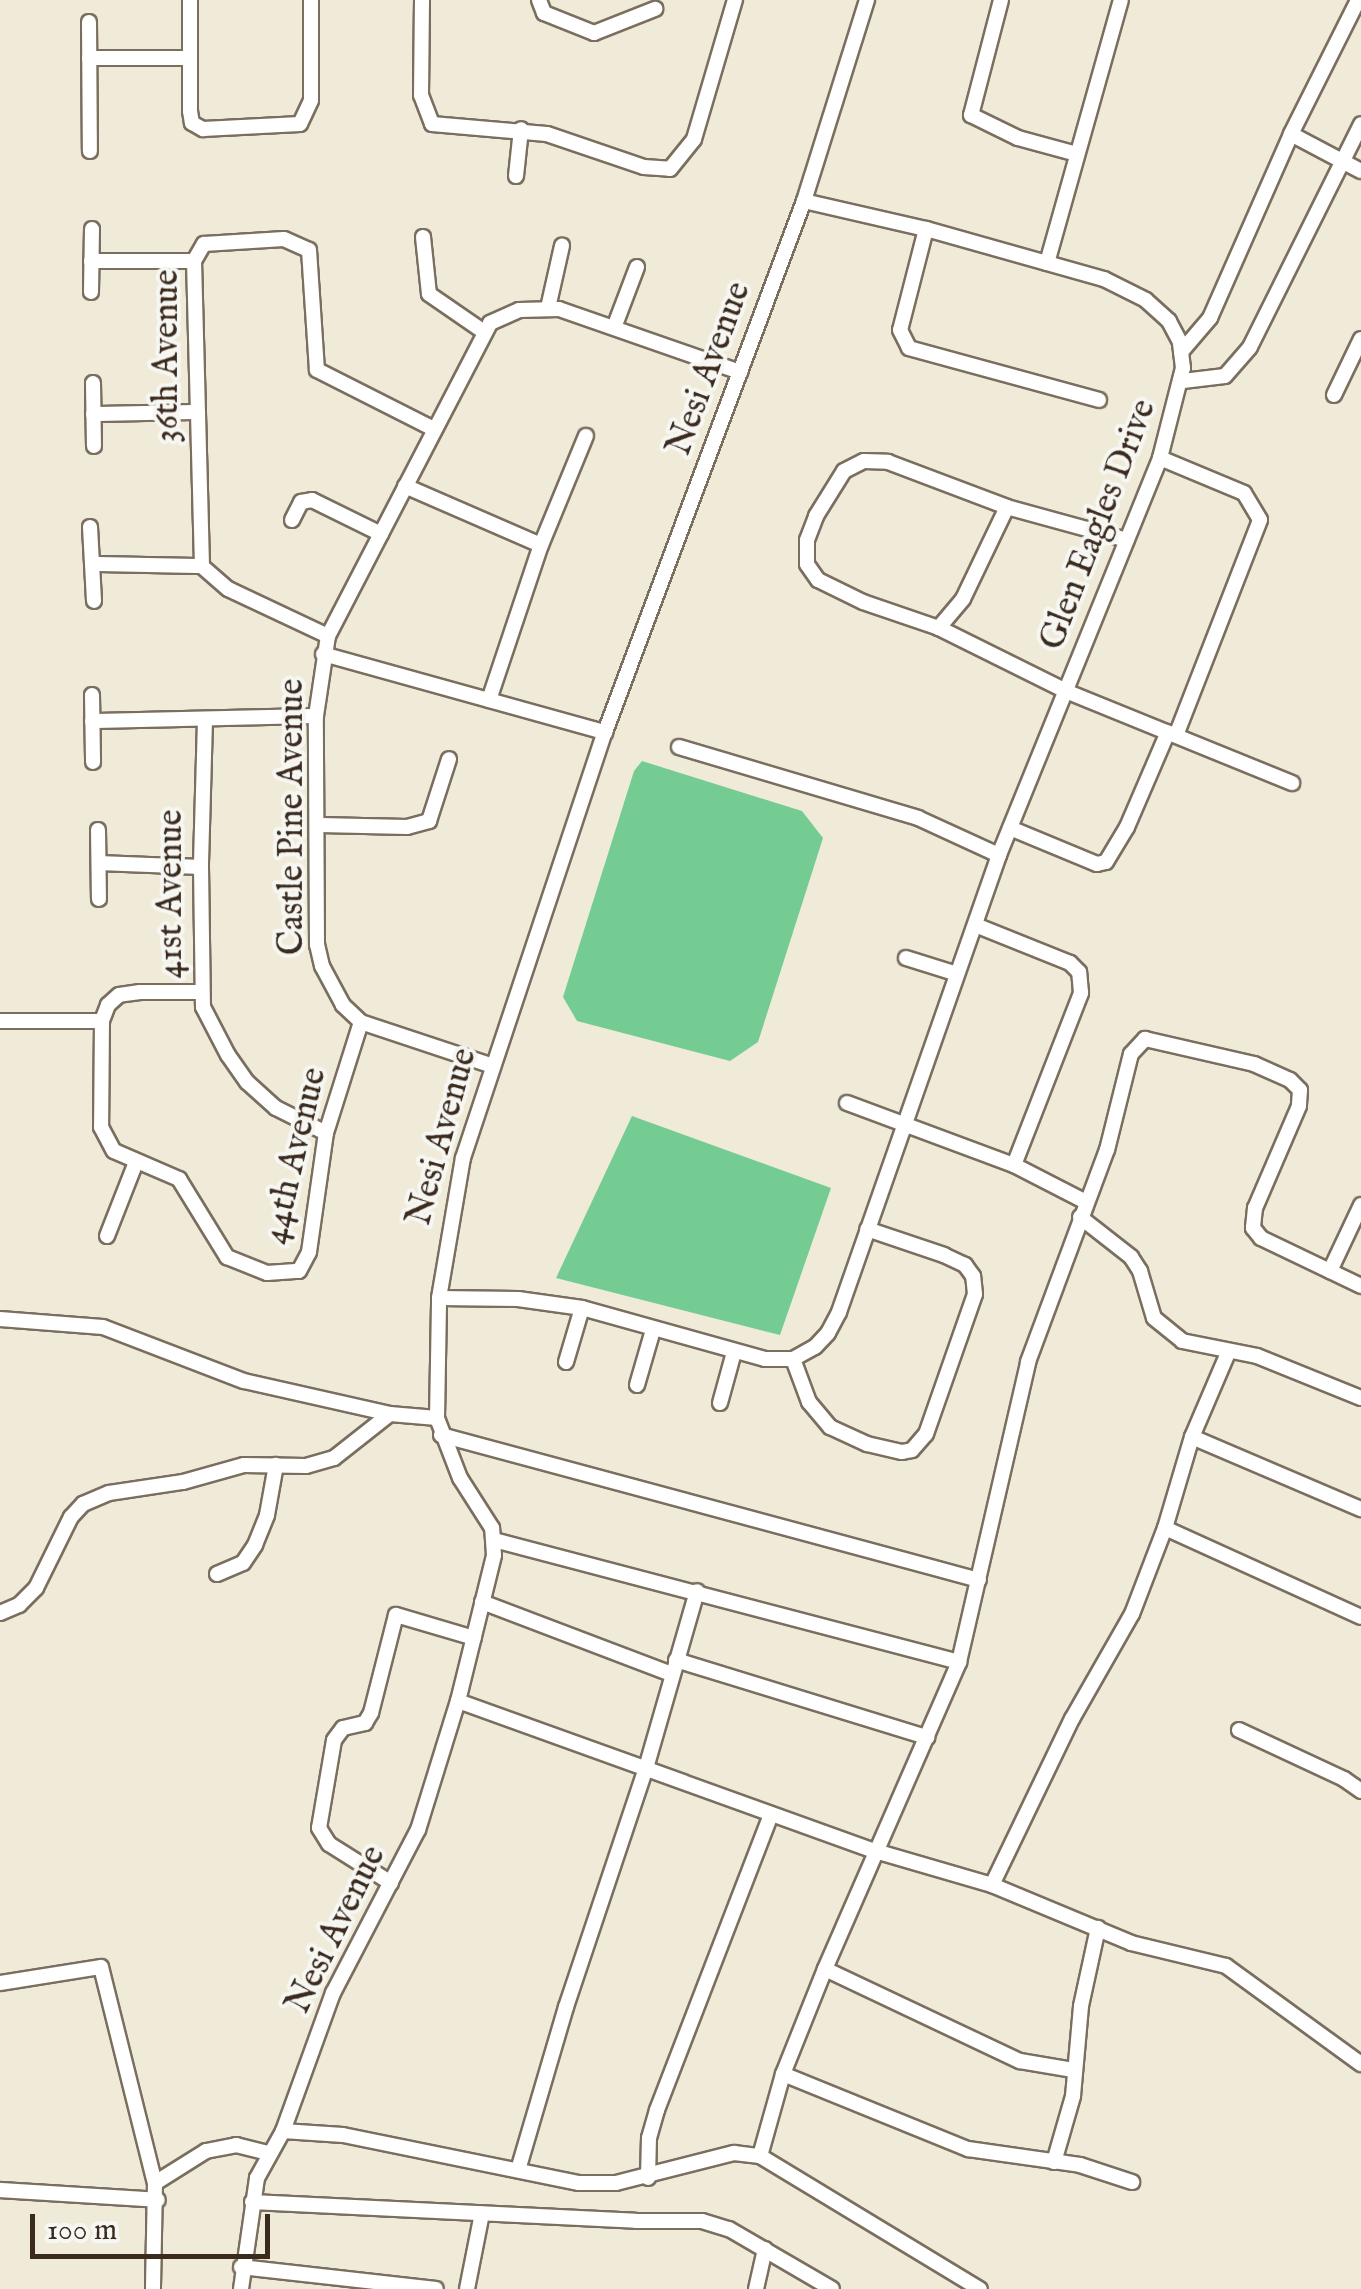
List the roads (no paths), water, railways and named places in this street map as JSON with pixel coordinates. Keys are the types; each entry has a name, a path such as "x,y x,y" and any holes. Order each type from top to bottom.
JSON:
{"street":[{"path":"190,0 192,123 203,129 300,124 311,100 311,0"},
{"path":"422,0 421,95 425,116 442,128 521,129 644,167 670,169 694,140 735,0"},
{"path":"539,0 544,13 594,33 656,8"},
{"name":"Nesi Avenue","path":"241,2289 252,2202 268,2153 283,2131 334,1994 418,1830 458,1701 482,1602 494,1540 441,1434 437,1418 439,1298 455,1191 490,1065 605,732 804,202 868,0"},
{"path":"1001,0 970,116 1018,138 1077,154"},
{"path":"1047,263 1121,0"},
{"path":"1181,352 1210,318 1291,134 1358,0"},
{"path":"89,22 90,151"},
{"path":"88,58 189,58"},
{"path":"1183,381 1210,381 1225,376 1250,347 1361,124"},
{"path":"516,176 521,129"},
{"path":"1291,134 1361,171"},
{"name":"Glen Eagles Drive","path":"793,1360 828,1332 999,854 1160,458 1183,381 1181,352 1168,321 1122,284 926,229 804,202"},
{"path":"91,292 92,229"},
{"path":"926,229 900,330 908,348 1099,400"},
{"path":"423,237 429,294 484,332 504,314 548,308 615,325 740,372"},
{"name":"36th Avenue","path":"202,566 194,261 204,244 218,240 284,239 301,244 313,258 317,370 434,430"},
{"path":"548,308 562,246"},
{"path":"92,261 194,261"},
{"path":"615,325 638,267"},
{"name":"Castle Pine Avenue","path":"361,1022 332,988 318,945 320,825 316,716 323,654 328,636 484,332"},
{"path":"1334,395 1361,339"},
{"path":"94,383 94,446"},
{"path":"94,414 198,412"},
{"path":"489,700 541,545 586,436"},
{"path":"1010,828 1097,864 1106,862 1127,828 1172,734 1260,520 1244,494 1160,458"},
{"path":"1127,540 1008,507 888,462 864,461 844,471 816,516 807,540 807,564 818,580 863,602 940,628 1068,692 1292,784"},
{"path":"405,486 541,545"},
{"path":"292,520 300,502 312,500 381,534"},
{"path":"940,628 964,599 1008,507"},
{"path":"90,527 94,601"},
{"path":"93,564 202,566 228,588 328,636"},
{"path":"323,654 605,732"},
{"path":"92,695 93,762"},
{"path":"92,721 316,716"},
{"name":"41st Avenue","path":"206,720 201,868 203,1007 247,1082 276,1108 326,1133"},
{"path":"678,746 918,818 999,854"},
{"path":"320,825 407,827 429,821 449,759"},
{"path":"98,830 99,899"},
{"path":"99,864 201,868"},
{"path":"974,924 1070,963 1079,972 1081,993 1014,1166"},
{"path":"906,958 957,974"},
{"path":"0,1020 102,1020 118,995 202,992"},
{"name":"44th Avenue","path":"102,1020 102,1127 114,1151 179,1179 227,1257 241,1266 288,1275 299,1271 308,1252 326,1133 361,1022"},
{"path":"361,1022 490,1065"},
{"path":"760,2156 783,2074 825,1969 959,1662 1028,1362 1107,1150 1131,1054 1145,1039 1254,1064 1290,1080 1300,1090 1299,1106 1256,1208 1253,1228 1261,1238 1361,1286"},
{"path":"847,1103 1014,1166 1083,1210 1131,1257 1140,1271 1154,1318 1182,1341 1257,1356 1361,1398"},
{"path":"107,1236 136,1162"},
{"path":"1330,1271 1361,1205"},
{"path":"439,1298 518,1299 582,1308 734,1352 793,1360 809,1402 830,1428 867,1444 902,1452 912,1450 926,1434 975,1294 973,1276 964,1265 944,1254 868,1229"},
{"path":"566,1362 582,1308"},
{"path":"0,1318 103,1327 244,1382 390,1414 437,1418"},
{"path":"636,1385 653,1330"},
{"path":"720,1403 734,1352"},
{"path":"992,1885 1072,1719 1132,1614 1165,1528 1192,1438 1228,1353"},
{"path":"0,1613 20,1606 36,1588 72,1517 83,1504 110,1493 184,1482 244,1466 306,1466 334,1458 390,1414"},
{"path":"441,1434 979,1580"},
{"path":"1192,1438 1239,1453 1361,1509"},
{"path":"217,1574 243,1563 255,1545 267,1515 276,1466"},
{"path":"1165,1528 1361,1617"},
{"path":"494,1540 959,1662"},
{"path":"518,2170 566,2007 646,1768 697,1591"},
{"path":"482,1602 674,1667 928,1737"},
{"path":"390,1884 347,1857 318,1828 334,1740 343,1728 365,1723 372,1714 396,1615 474,1638"},
{"path":"458,1701 875,1851 992,1885 1131,1943 1226,1966 1361,2064"},
{"path":"1240,1730 1344,1779 1361,1792"},
{"path":"648,2178 649,2138 656,2110 772,1814"},
{"path":"1054,2162 1074,2096 1073,2070 1098,1928"},
{"path":"0,1983 102,1967 158,2200 153,2289"},
{"path":"825,1969 1020,2060 1073,2070"},
{"path":"783,2074 968,2149 1054,2162 1132,2182"},
{"path":"283,2131 343,2135 580,2182 648,2178 734,2154 760,2156 980,2289"},
{"path":"155,2183 206,2151 236,2145 268,2153"},
{"path":"0,2190 158,2200"},
{"path":"252,2202 702,2220 765,2249 832,2289"},
{"path":"467,2289 482,2213"},
{"path":"756,2289 765,2249"},
{"path":"241,2267 436,2289"}]}
